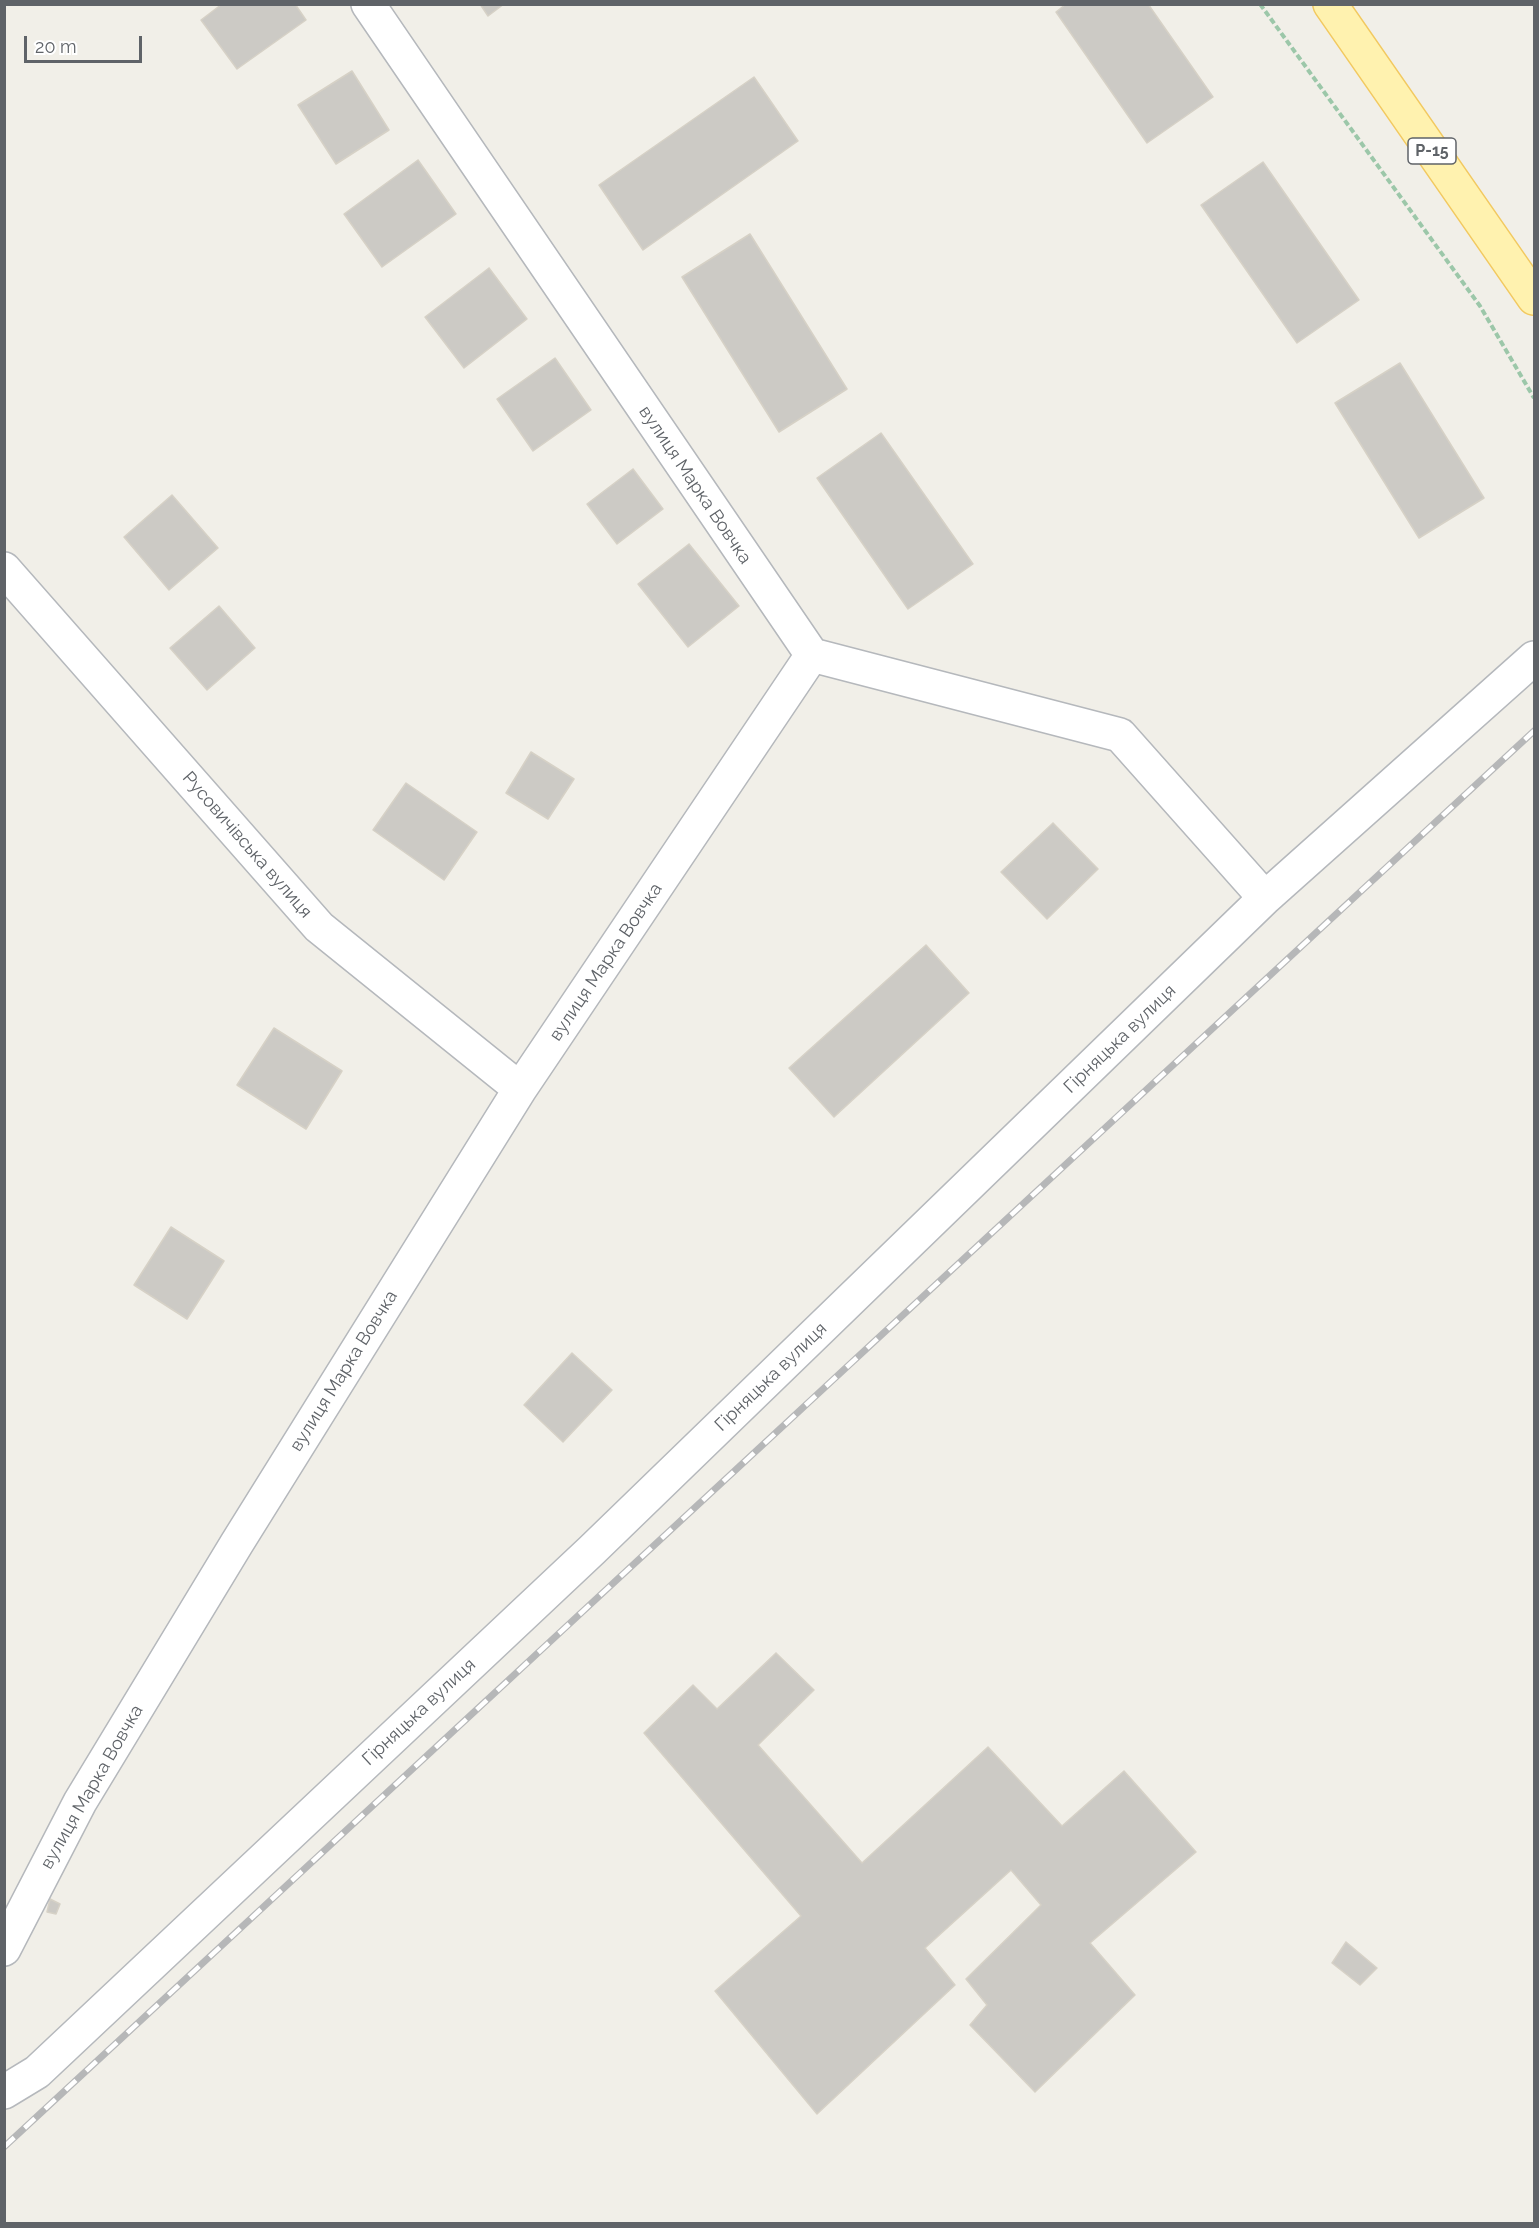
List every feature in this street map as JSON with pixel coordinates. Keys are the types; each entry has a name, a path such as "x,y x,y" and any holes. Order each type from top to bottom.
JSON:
{"main road":[{"name":"Р-15","path":"1330,4 1534,298"}],"street":[{"name":"вулиця Марка Вовчка","path":"4,1949 80,1802 237,1543 520,1089 812,656 368,4"},
{"name":"Русовичівська вулиця","path":"4,569 318,927 520,1089"},
{"path":"812,656 1120,735 1265,898"},
{"name":"Гірняцька вулиця","path":"4,2092 37,2072 584,1558 1265,898 1534,658"}],"path":[{"path":"1260,4 1480,306 1534,398"}],"building":[{"path":"222,4 295,4 306,20 237,69 201,20"},
{"path":"480,4 504,4 488,16"},
{"path":"1066,4 1148,4 1213,97 1147,143 1056,12"},
{"path":"352,71 389,130 336,164 298,105"},
{"path":"754,77 798,141 643,250 599,185"},
{"path":"418,160 456,214 382,267 344,214"},
{"path":"1263,162 1359,300 1297,343 1201,205"},
{"path":"750,234 847,389 779,432 682,277"},
{"path":"489,268 527,319 464,368 425,317"},
{"path":"555,358 591,410 533,451 497,399"},
{"path":"1400,363 1484,498 1419,538 1335,403"},
{"path":"881,433 973,564 908,609 817,478"},
{"path":"633,469 663,509 617,544 587,504"},
{"path":"172,495 218,548 169,590 124,537"},
{"path":"689,544 739,606 688,647 638,584"},
{"path":"219,606 255,648 207,690 170,648"},
{"path":"531,752 574,779 548,819 506,793"},
{"path":"406,783 477,832 444,880 373,830"},
{"path":"1053,823 1098,869 1047,919 1001,872"},
{"path":"926,945 969,993 834,1117 789,1068"},
{"path":"274,1028 342,1071 306,1129 237,1085"},
{"path":"171,1227 224,1261 187,1319 134,1285"},
{"path":"572,1353 612,1390 563,1442 524,1405"},
{"path":"776,1653 814,1690 758,1745 862,1863 988,1747 1062,1826 1124,1771 1196,1852 1090,1943 1135,1995 1035,2092 970,2025 987,2005 966,1979 1041,1905 1011,1870 925,1948 955,1985 817,2114 715,1991 801,1916 644,1733 693,1685 717,1709"},
{"path":"50,1899 60,1904 56,1914 47,1912"},
{"path":"1346,1942 1377,1968 1360,1985 1332,1963"}],"railway":[{"path":"4,2147 1534,731"}]}
